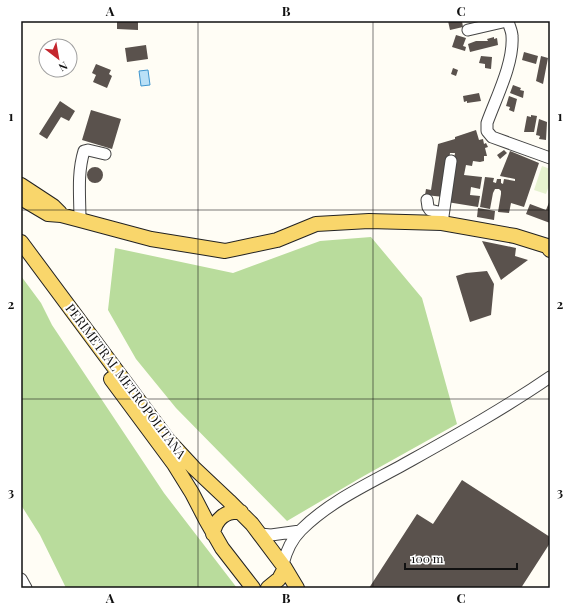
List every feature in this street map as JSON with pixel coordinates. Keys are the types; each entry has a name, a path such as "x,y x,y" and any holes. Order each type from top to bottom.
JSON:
{"main road":[{"path":"21,185 53,206 61,215"},
{"path":"21,198 48,214 61,215 151,238 225,250 277,240 316,224 442,218 515,236 549,247"},
{"name":"PERIMETRAL METROPOLITANA","path":"21,242 168,440 194,468 241,512 284,566 297,588"},
{"name":"PERIMETRAL METROPOLITANA","path":"21,257 174,464 192,493 213,534 232,562 253,588"},
{"path":"213,534 215,526 223,516 232,512 241,512"},
{"path":"268,588 279,579 284,566"}],"street":[{"path":"468,30 508,21 512,35 512,47 509,63 487,123 487,130 492,137 550,158"},
{"path":"80,220 79,176 84,152 88,150 104,154"},
{"path":"427,200 430,210 442,218 451,161"},
{"path":"284,566 288,548 300,530 328,508 350,493 486,419 550,377"},
{"path":"260,534 271,535 300,530"},
{"path":"21,579 26,588"}],"green space":[{"path":"542,166 550,169 550,183 546,194 534,190"},
{"path":"371,237 422,298 457,424 287,521 176,408 136,359 108,310 115,248 233,273 320,241"},
{"path":"21,276 41,303 52,325 164,493 237,588 66,588 40,535 21,505"}],"water":[{"path":"148,70 150,85 141,86 139,71"}],"building":[{"path":"117,21 138,21 138,30 117,29"},
{"path":"448,21 462,21 463,27 450,30"},
{"path":"456,35 466,38 463,46 466,47 465,51 452,47"},
{"path":"494,37 494,39 497,38 498,45 470,52 468,44 476,41 488,41 487,39"},
{"path":"146,45 148,59 127,62 125,48"},
{"path":"524,52 538,56 536,64 522,60"},
{"path":"481,56 492,57 491,69 485,68 485,64 479,63"},
{"path":"541,56 548,58 543,84 536,81"},
{"path":"96,64 111,70 109,74 112,76 107,88 93,82 96,75 92,73"},
{"path":"453,68 458,70 456,76 451,74"},
{"path":"513,85 524,91 523,98 510,93"},
{"path":"479,93 481,101 464,102 463,96"},
{"path":"509,96 517,99 514,112 509,110 510,107 506,106"},
{"path":"60,101 75,111 69,121 61,117 47,139 39,134"},
{"path":"91,110 121,119 112,149 82,140"},
{"path":"531,115 537,116 534,132 524,132 527,116 531,117"},
{"path":"539,119 547,122 546,140 539,139 540,136 536,135"},
{"path":"476,130 479,140 483,139 484,144 486,143 488,147 485,148 487,156 484,156 484,161 473,161 472,166 466,165 464,175 482,177 480,189 471,187 470,195 480,196 478,207 447,202 455,153 450,153 444,197 425,195 426,189 431,190 438,144"},
{"path":"504,150 507,153 500,159 497,155"},
{"path":"510,151 539,163 524,207 511,203 509,213 498,212 501,191 499,189 495,189 490,209 480,207 485,177 494,178 493,182 496,183 497,179 501,179 501,183 503,184 504,179 515,181 515,179 500,176"},
{"path":"92,167 98,167 103,172 101,181 98,183 92,183 87,178 87,172"},
{"path":"550,200 550,223 526,214 530,204 546,210"},
{"path":"478,208 495,211 494,220 477,217"},
{"path":"482,241 516,248 515,256 528,260 501,280"},
{"path":"487,271 494,284 491,315 470,322 456,276 466,273"},
{"path":"462,480 550,537 550,543 521,588 369,588 417,514 433,524"}]}
